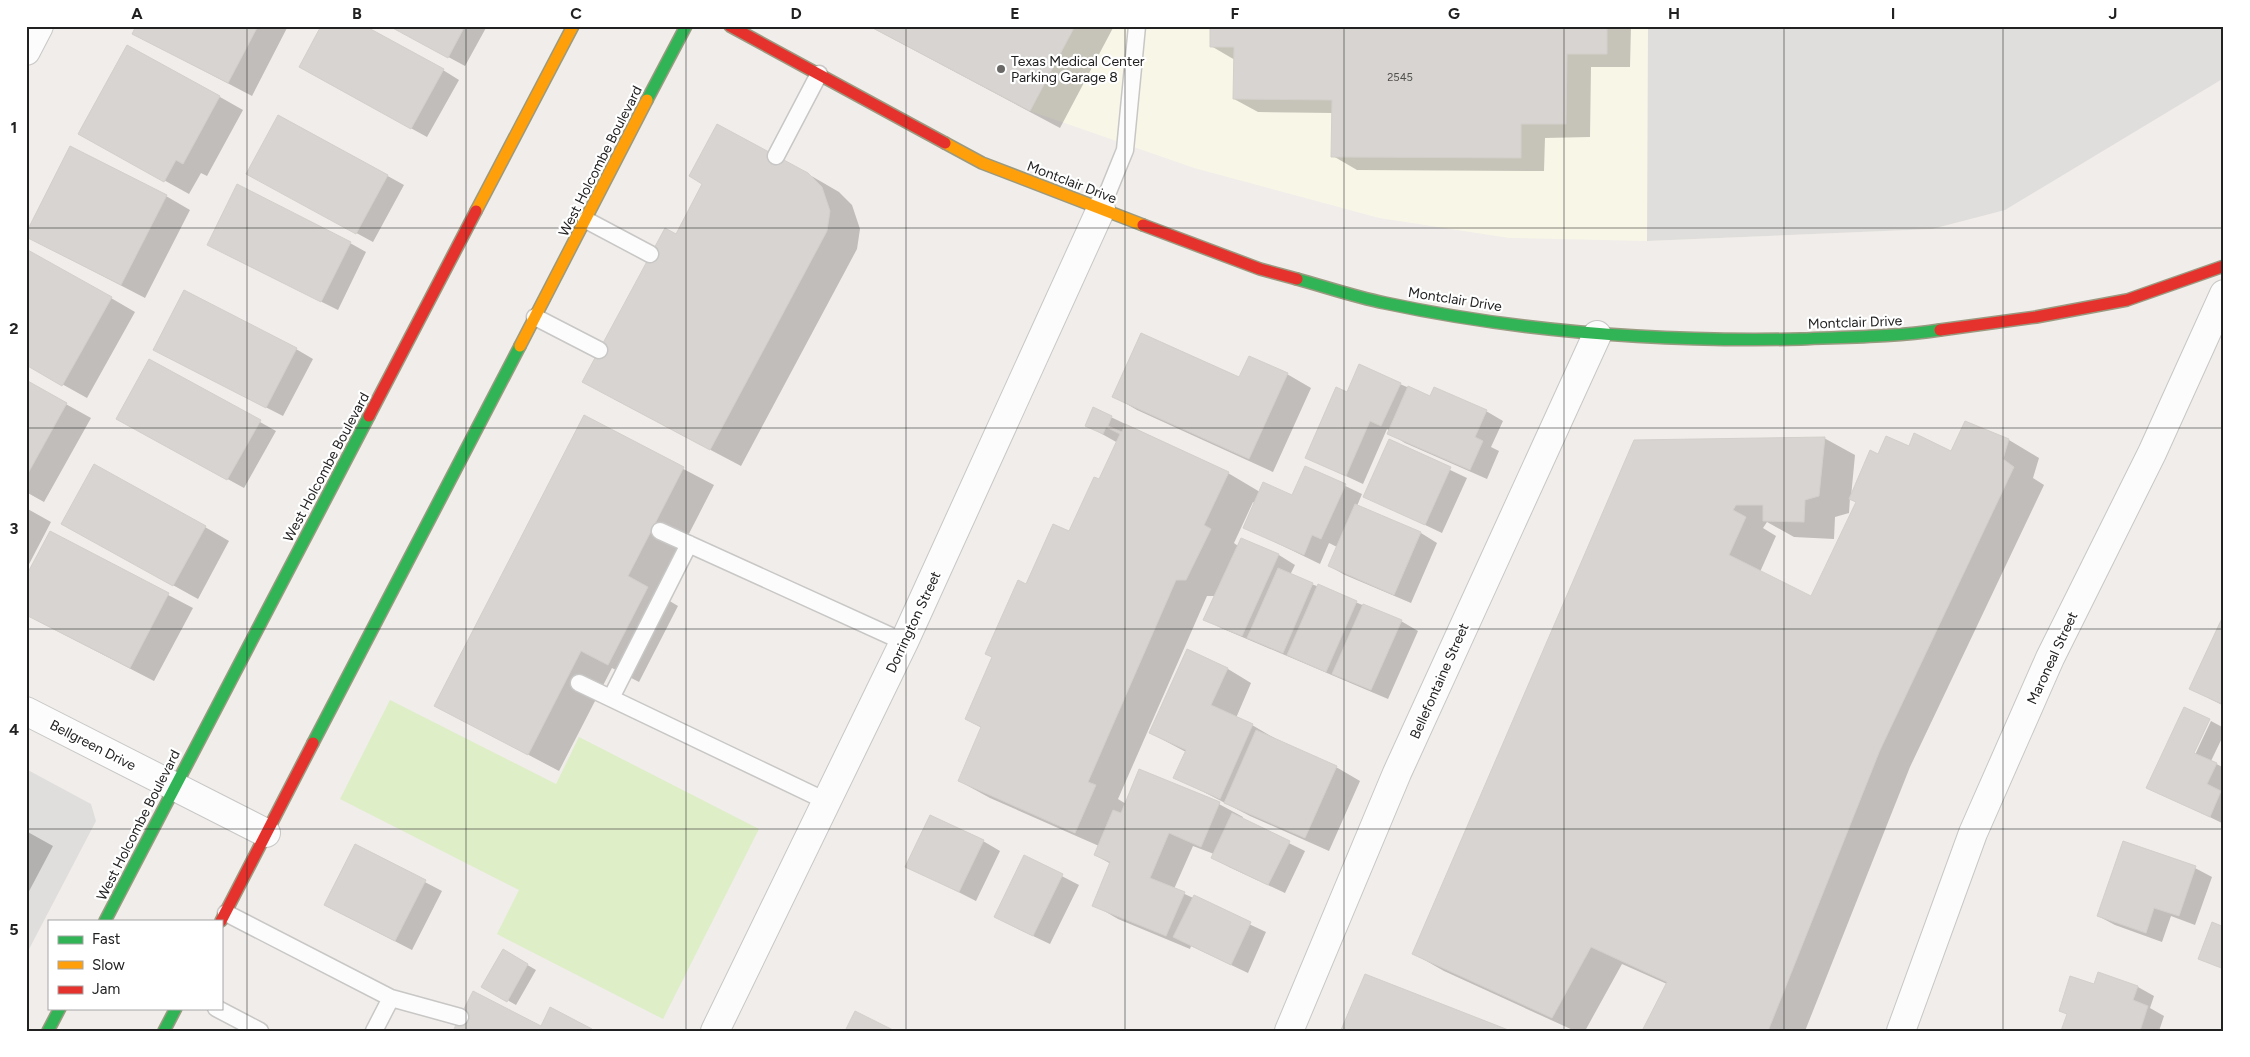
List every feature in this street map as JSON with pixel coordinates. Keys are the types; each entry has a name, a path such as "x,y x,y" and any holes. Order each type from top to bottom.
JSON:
{"main road":[{"name":"West Holcombe Boulevard","path":"106,920 573,26"},
{"name":"West Holcombe Boulevard","path":"223,917 686,26"},
{"name":"Montclair Drive","path":"730,26 982,163 1260,269 1384,303 1488,321 1597,335 1752,340 1900,336 2036,318 2127,300 2224,266"},
{"path":"48,1031 59,1010"},
{"path":"164,1031 175,1010"}],"street":[{"path":"26,51 39,26"},
{"name":"Dorrington Street","path":"715,1031 828,802 904,642 1101,209"},
{"name":"Maroneal Street","path":"1900,1031 1985,807 2050,658 2152,453 2224,294"},
{"name":"Bellefontaine Street","path":"1289,1031 1398,773 1597,335"},
{"name":"Bellgreen Drive","path":"26,711 266,833"}],"lane":[{"path":"1101,209 1125,150 1137,26"},
{"path":"776,156 819,74"},
{"path":"586,220 650,254"},
{"path":"535,316 599,350"},
{"path":"660,531 904,642"},
{"path":"611,698 689,544"},
{"path":"579,683 828,802"},
{"path":"223,917 391,998 460,1017"},
{"path":"374,1031 391,998"},
{"path":"220,1010 260,1031"}],"shaded area":[{"path":"1075,26 1933,26 1932,229 1647,241 1509,238 1379,218 1194,168 1030,111"},
{"path":"1648,26 2224,26 2224,78 2005,210 1932,229 1647,241"},
{"path":"26,769 91,804 96,821 26,955 26,838 30,831 26,829"}],"green space":[{"path":"390,700 556,784 579,737 759,829 663,1019 497,934 519,890 340,799"}],"building":[{"path":"136,26 258,26 228,83 132,34"},
{"path":"321,26 365,26 444,69 411,129 299,67"},
{"path":"389,26 465,26 448,58"},
{"name":"Texas Medical Center Parking Garage 8","path":"869,26 1075,26 1030,111"},
{"path":"1210,26 1607,26 1607,54 1567,54 1566,124 1521,124 1521,158 1331,157 1332,100 1233,99 1234,47 1210,47"},
{"path":"127,45 220,96 183,164 176,160 164,182 78,134"},
{"path":"278,115 388,175 356,234 246,174"},
{"path":"717,124 808,173 822,187 830,211 827,231 710,450 582,382 665,228 676,234 702,184 689,176"},
{"path":"70,146 167,195 121,285 26,237 26,233"},
{"path":"237,184 351,242 321,302 207,245"},
{"path":"26,249 112,297 62,386 26,365"},
{"path":"184,290 297,348 266,408 153,350"},
{"path":"1141,333 1239,377 1249,356 1288,373 1249,459 1112,397"},
{"path":"149,359 261,420 227,480 116,419"},
{"path":"1359,364 1401,383 1381,426 1370,421 1346,476 1305,458 1336,387 1347,392"},
{"path":"26,380 67,403 26,477"},
{"path":"1408,386 1430,396 1434,387 1487,410 1475,437 1483,441 1470,470 1387,434"},
{"path":"1093,407 1112,416 1108,426 1122,432 1125,424 1229,472 1204,525 1211,529 1186,580 1176,580 1088,782 1096,785 1075,833 958,781 981,727 965,719 992,657 985,654 1018,580 1026,584 1053,524 1069,531 1094,477 1099,479 1120,434 1106,427 1103,434 1085,426"},
{"path":"584,415 684,467 628,576 648,587 608,665 581,651 528,755 434,706"},
{"path":"1965,421 2009,439 2003,459 2014,467 1880,750 1768,1031 1642,1031 1667,982 1591,947 1552,1018 1412,954 1634,440 1825,437 1819,496 1805,500 1804,522 1763,521 1763,505 1736,505 1733,510 1746,517 1729,555 1811,596 1856,502 1849,499 1870,450 1878,454 1886,436 1909,446 1914,433 1951,451"},
{"path":"1389,439 1451,467 1425,525 1363,497"},
{"path":"94,464 206,526 173,586 61,524"},
{"path":"1305,466 1346,484 1321,539 1312,535 1304,555 1243,528 1263,482 1292,495"},
{"path":"1355,504 1421,532 1394,595 1328,566"},
{"path":"50,531 169,593 130,668 26,615 26,576"},
{"path":"1241,538 1279,554 1242,636 1203,620"},
{"path":"1278,568 1313,583 1283,653 1247,638"},
{"path":"1318,584 1357,601 1326,672 1287,655"},
{"path":"1363,604 1402,620 1371,690 1332,674"},
{"path":"2224,614 2224,705 2189,689"},
{"path":"1187,649 1228,668 1211,705 1253,724 1220,799 1173,778 1186,750 1149,733"},
{"path":"2184,707 2210,719 2194,753 2217,763 2207,784 2221,791 2210,817 2146,788"},
{"path":"1256,730 1337,766 1305,838 1224,803"},
{"path":"1139,769 1220,802 1201,847 1169,833 1150,878 1185,892 1166,936 1092,906 1110,862 1094,855 1113,810 1121,813"},
{"path":"1232,813 1290,841 1268,885 1211,858"},
{"path":"930,815 984,840 959,892 905,867"},
{"path":"2123,841 2196,866 2179,916 2154,908 2146,933 2097,916"},
{"path":"355,844 426,880 395,941 324,905"},
{"path":"1024,855 1063,874 1033,936 994,917"},
{"path":"1194,895 1251,922 1231,965 1173,937"},
{"path":"2212,922 2224,927 2224,969 2198,959"},
{"path":"503,949 528,964 507,1002 481,987"},
{"path":"2098,972 2138,986 2133,1000 2148,1006 2140,1031 2061,1031 2067,1014 2059,1011 2070,976 2094,984"},
{"path":"1365,974 1511,1031 1341,1030"},
{"path":"473,991 541,1026 550,1007 592,1029 591,1031 453,1031"},
{"path":"855,1011 895,1031 845,1031"}],"traffic: fast":[{"path":"647,100 686,26"},
{"path":"1297,279 1374,301 1436,313 1540,328 1592,333 1644,337 1749,340 1871,336 1940,330"},
{"path":"313,743 520,346"},
{"path":"106,920 369,416"},
{"path":"48,1031 59,1010"},
{"path":"164,1031 175,1010"}],"traffic: slow":[{"path":"476,211 573,26"},
{"path":"520,346 647,100"},
{"path":"945,143 982,163 1143,225"}],"traffic: jam":[{"path":"730,26 945,143"},
{"path":"369,416 476,211"},
{"path":"1143,225 1260,269 1297,279"},
{"path":"1940,330 2036,317 2127,300 2224,266"},
{"path":"222,920 313,743"}],"place":[{"name":"Texas Medical Center Parking Garage 8","path":"1001,69"}]}
